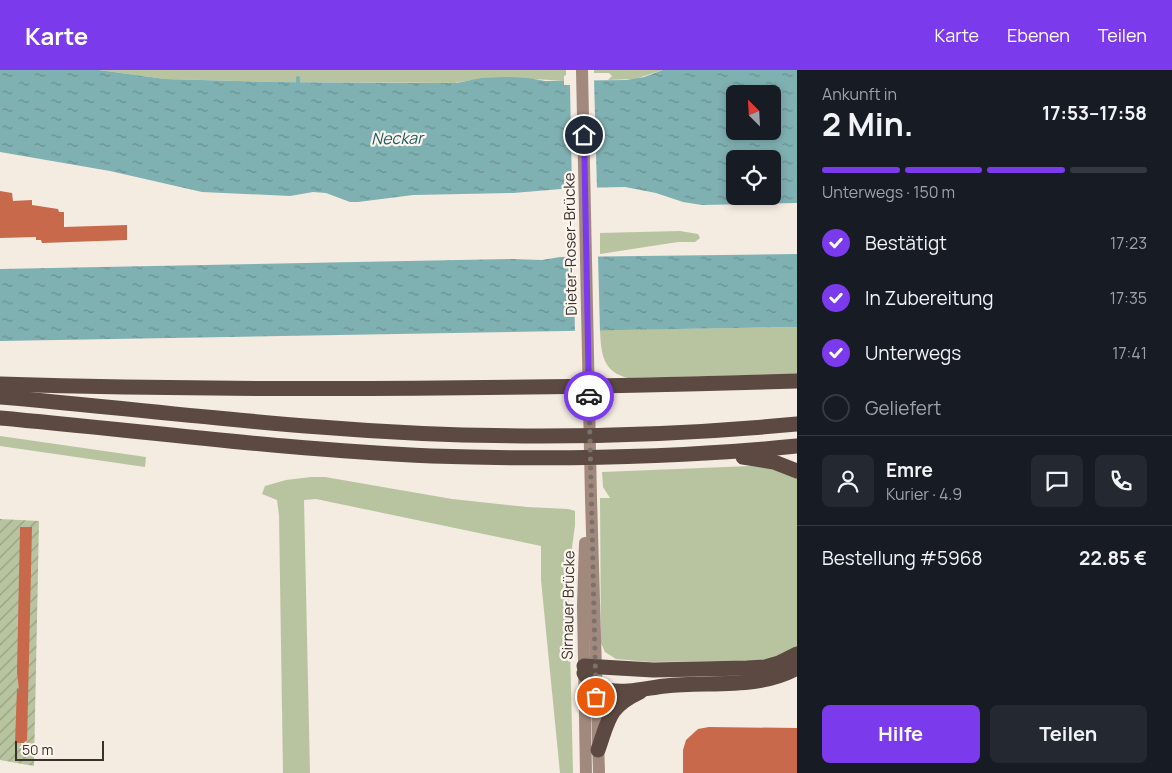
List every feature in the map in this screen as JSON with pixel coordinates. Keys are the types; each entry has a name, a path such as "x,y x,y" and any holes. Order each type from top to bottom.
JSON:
{"highway":[{"path":"0,384 230,389 589,391 797,381"},
{"path":"0,397 320,428 426,434 626,436 797,424"},
{"path":"0,418 320,449 432,456 549,458 707,453 797,446"},
{"path":"707,453 759,459 774,462 797,471"},
{"path":"797,654 779,663 765,667 653,670 588,668 587,678 596,686 614,691 700,683 762,680 797,668"},
{"path":"598,750 606,722 613,710 624,700 647,688"}],"main road":[{"name":"Dieter-Roser-Brücke","path":"582,70 588,358"},
{"name":"Sirnauer Brücke","path":"586,773 591,498 588,358"},
{"path":"596,686 599,773"}],"green space":[{"path":"99,70 566,70 566,75 564,76 564,81 482,79 455,83 274,82 165,79"},
{"path":"594,70 663,70 635,79 608,80 612,76 609,73 594,73"},
{"path":"680,231 698,234 700,238 695,242 678,242 600,254 600,233"},
{"path":"797,327 797,374 628,378 619,375 608,366 602,353 600,330"},
{"path":"0,436 146,457 145,467 0,446"},
{"path":"751,466 772,467 797,478 797,648 773,658 748,661 650,662 616,659 605,652 601,643 600,498 610,498 603,487 602,472"},
{"path":"325,477 452,499 575,511 570,563 569,603 573,773 560,773 541,580 541,546 316,499 304,500 310,773 283,773 279,515 277,500 262,494 265,486 286,480"},
{"path":"0,519 39,521 34,766 0,760"}],"water":[{"name":"Neckar","path":"0,70 99,70 165,79 274,82 457,83 481,78 506,77 545,81 626,80 644,77 663,70 797,70 797,203 781,203 781,150 726,150 726,204 702,205 683,202 656,193 625,187 573,188 513,193 413,195 350,202 326,193 313,192 290,196 202,192 110,171 0,152"},
{"path":"797,254 797,327 0,341 0,269"}],"pier":[{"path":"564,78 594,78 597,190 572,191 570,85 564,85"},
{"path":"573,255 598,255 600,332 575,333"}],"building":[{"path":"0,191 12,193 13,201 32,200 32,205 58,209 59,212 64,212 64,227 127,225 127,240 42,243 41,240 36,240 36,237 0,238"},
{"path":"20,527 32,527 27,743 15,743 17,688 19,689 17,673"},
{"path":"709,727 797,728 797,773 683,773 683,750 686,740 698,729"}],"waterway":[{"path":"298,78 298,83"}],"way so far":[{"path":"589,396 596,697"}],"route":[{"path":"584,135 589,396"}]}
